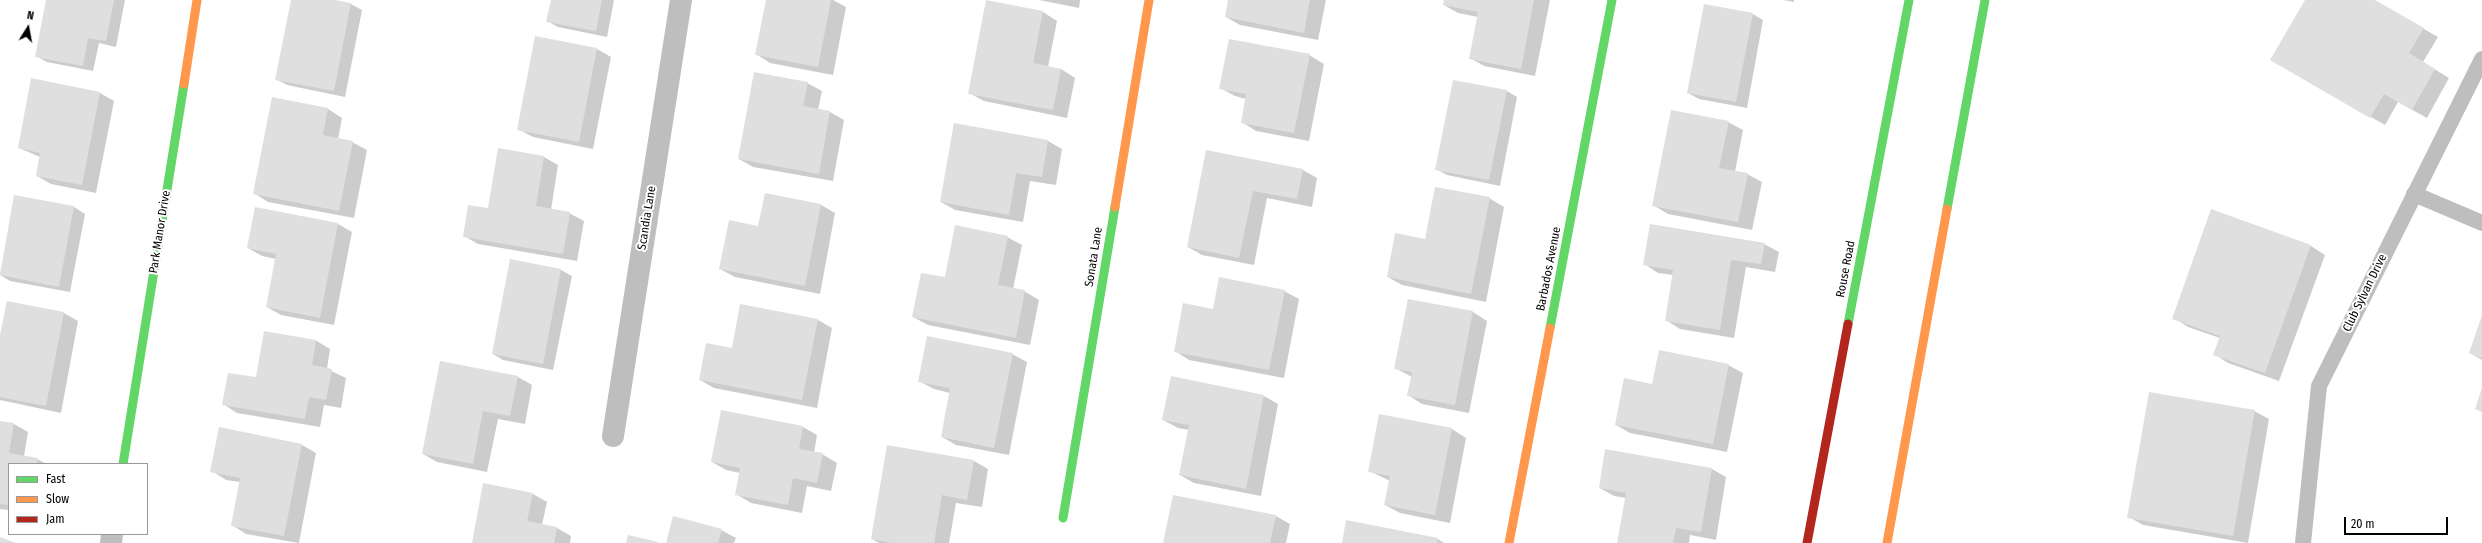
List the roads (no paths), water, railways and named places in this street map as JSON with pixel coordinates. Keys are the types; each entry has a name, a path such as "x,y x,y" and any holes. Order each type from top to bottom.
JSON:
{"street":[{"name":"Park Manor Drive","path":"123,463 197,0"},
{"name":"Scandia Lane","path":"613,436 681,0"},
{"name":"Sonata Lane","path":"1063,518 1149,0"},
{"name":"Barbados Avenue","path":"1509,543 1612,0"},
{"name":"Rouse Road","path":"1807,543 1909,0"},
{"path":"1887,543 1986,0"}],"lane":[{"name":"Club Sylvan Drive","path":"2303,543 2319,386 2482,59"},
{"path":"2414,194 2482,223"}]}
